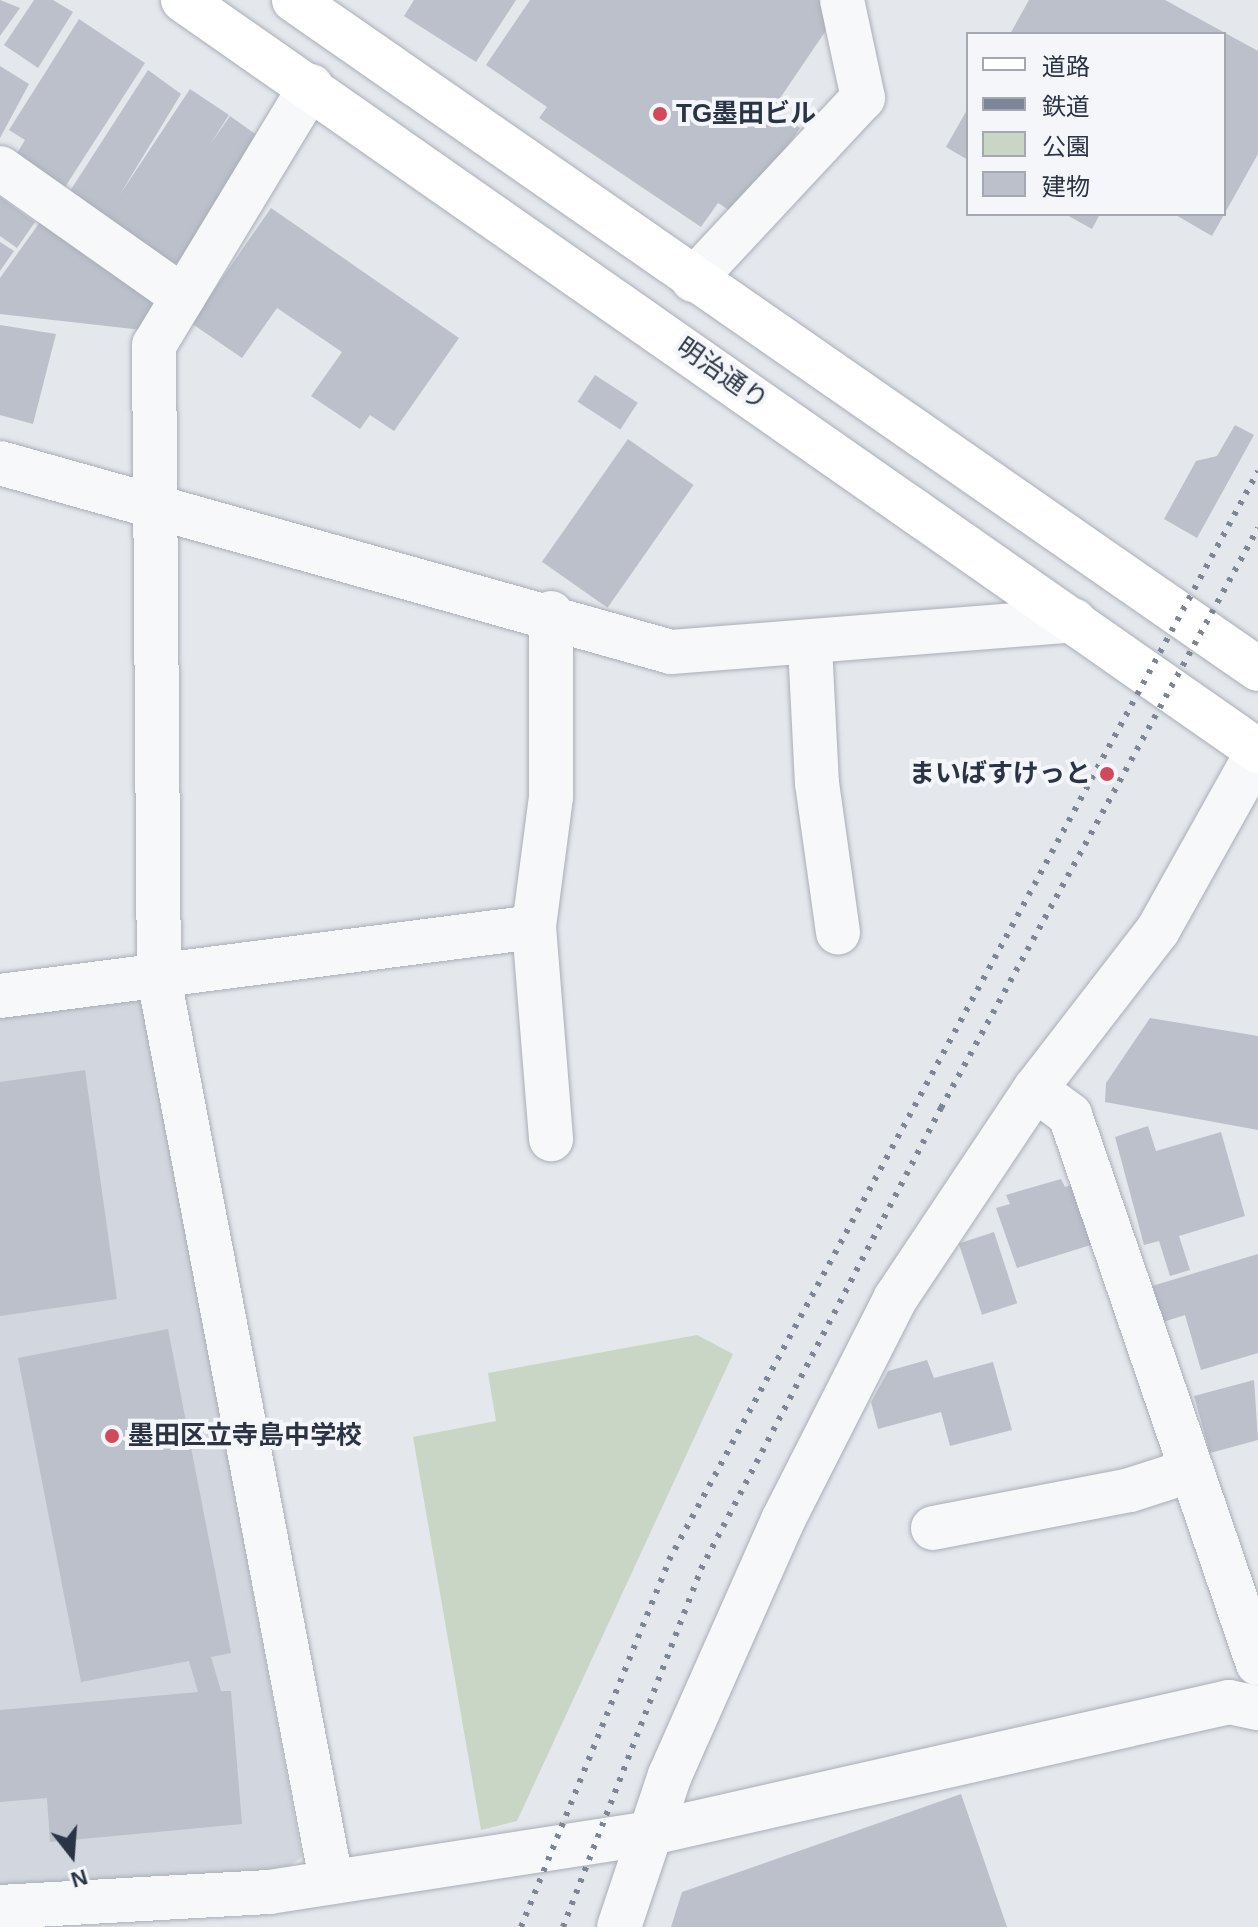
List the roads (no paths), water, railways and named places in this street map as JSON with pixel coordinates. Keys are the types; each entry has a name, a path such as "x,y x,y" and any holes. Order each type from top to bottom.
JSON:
{"main road":[{"name":"明治通り","path":"183,0 311,86 1258,751"},
{"path":"294,0 693,280 1258,669"}],"street":[{"path":"693,280 863,98 842,0"},
{"path":"311,86 154,345 159,978 331,1880"},
{"path":"0,168 183,297"},
{"path":"0,463 551,613 671,652 810,646 1074,620"},
{"path":"551,613 551,797 534,927 551,1139"},
{"path":"810,646 817,783 838,933"},
{"path":"619,1927 651,1833 783,1520 895,1299 1035,1089 1158,930 1258,751"},
{"path":"0,996 159,978 534,927"},
{"path":"1035,1089 1070,1115 1189,1471 1258,1664"},
{"path":"933,1528 1130,1490 1189,1471"},
{"path":"0,1907 158,1912 331,1880 651,1833 1229,1702 1258,1708"}],"railway":[{"path":"521,1927 669,1560 1258,471"},
{"path":"563,1927 701,1569 941,1108 1258,528"}],"place":[{"name":"TG墨田ビル","path":"660,114"},
{"name":"まいばすけっと","path":"1107,774"},
{"name":"墨田区立寺島中学校","path":"112,1436"}]}
